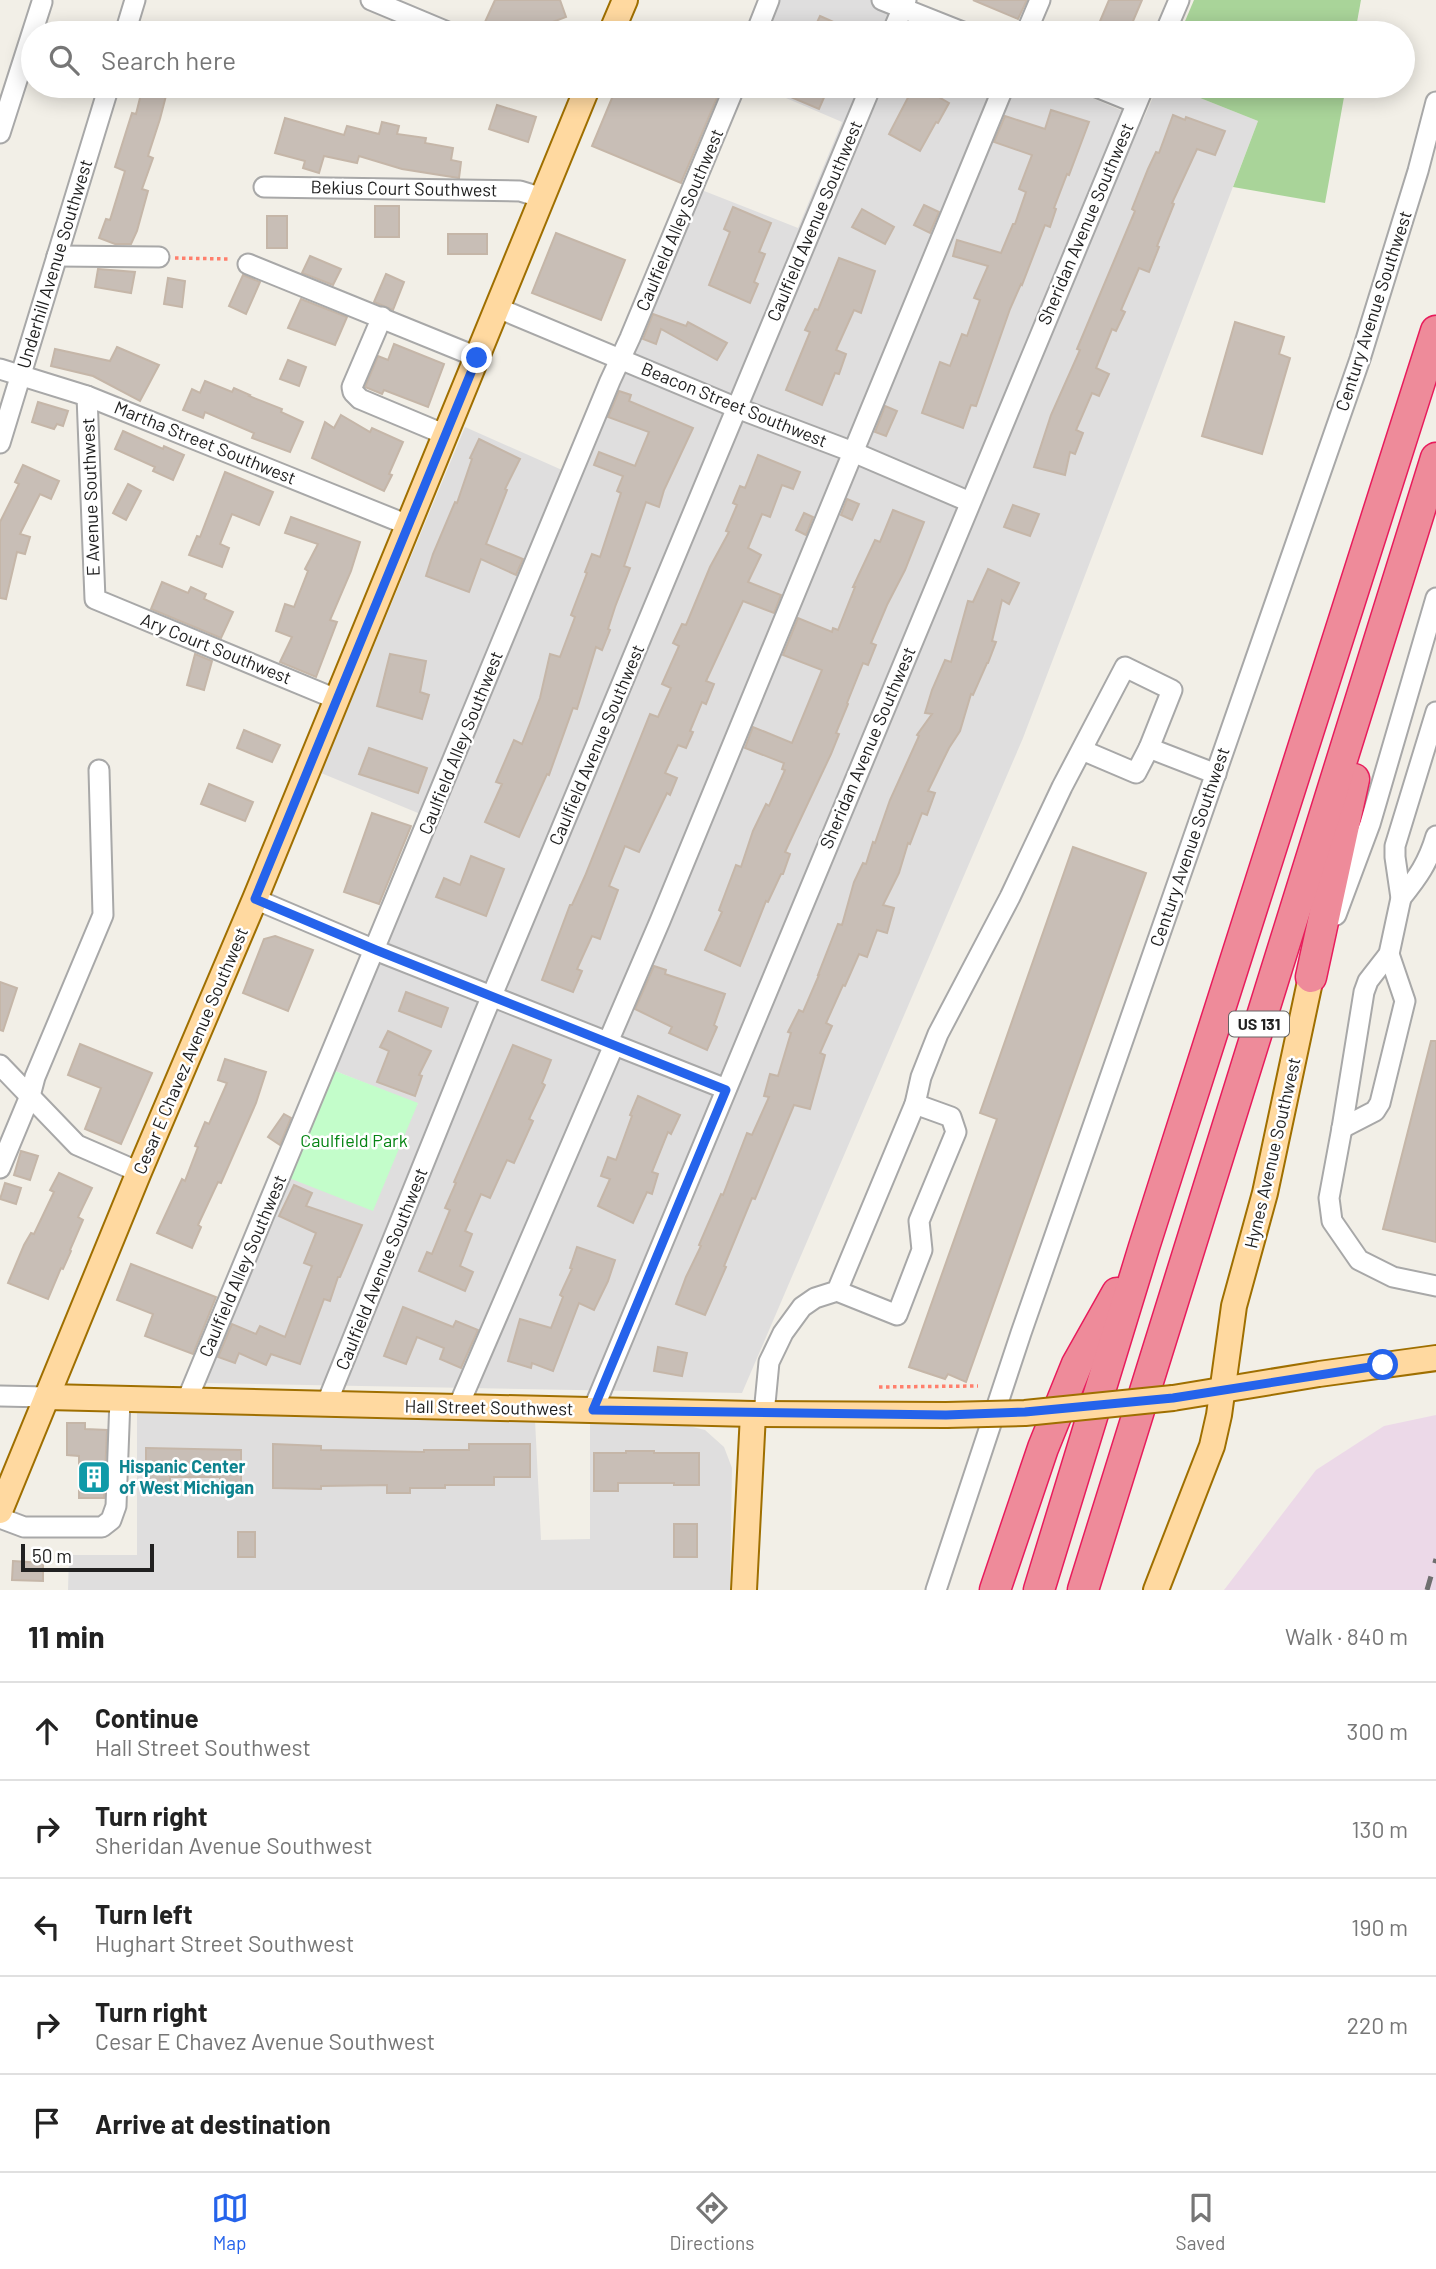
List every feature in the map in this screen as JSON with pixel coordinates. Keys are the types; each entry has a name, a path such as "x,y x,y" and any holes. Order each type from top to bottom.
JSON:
{"highway":[{"name":"US 131","path":"1039,1590 1144,1247 1436,331"},
{"name":"US 131","path":"1083,1590 1436,458"},
{"path":"1311,978 1350,798 1380,638"},
{"path":"995,1590 1040,1458 1077,1364 1144,1247"}],"main road":[{"path":"616,21 625,0"},
{"name":"Cesar E Chavez Avenue Southwest","path":"0,1511 498,309 580,98"},
{"name":"Hynes Avenue Southwest","path":"1156,1590 1205,1467 1216,1432 1234,1306 1265,1193 1311,978"},
{"name":"Hall Street Southwest","path":"47,1397 758,1414 946,1415 1038,1412 1173,1398 1436,1358"},
{"path":"744,1590 758,1414"}],"street":[{"path":"129,21 135,0"},
{"path":"370,0 421,21"},
{"path":"761,21 769,0"},
{"path":"882,0 904,4 940,21"},
{"path":"1031,21 1040,0"},
{"path":"1170,21 1179,0"},
{"path":"36,21 42,2"},
{"path":"897,21 904,4"},
{"path":"0,133 21,68"},
{"name":"Underhill Avenue Southwest","path":"0,443 105,98"},
{"name":"Caulfield Alley Southwest","path":"187,1400 730,98"},
{"name":"Caulfield Avenue Southwest","path":"326,1405 492,996 866,98"},
{"path":"458,1407 611,1043 999,98"},
{"name":"Sheridan Avenue Southwest","path":"593,1410 1138,98"},
{"name":"Century Avenue Southwest","path":"936,1590 1021,1333 1360,359 1418,171 1436,102"},
{"name":"Bekius Court Southwest","path":"264,187 520,191 543,198"},
{"path":"57,256 159,257"},
{"path":"248,264 477,358"},
{"name":"Beacon Street Southwest","path":"498,309 970,502"},
{"path":"382,317 352,387 353,392 360,400 446,435"},
{"name":"Martha Street Southwest","path":"0,369 87,396 408,525"},
{"name":"E Avenue Southwest","path":"87,396 94,599"},
{"name":"Hynes Avenue Southwest","path":"1311,978 1370,824 1436,598"},
{"name":"Ary Court Southwest","path":"94,599 336,699"},
{"path":"837,1291 915,1104 921,1077 938,1034 1010,897 1082,750 1125,667 1172,690 1136,773 1082,750"},
{"path":"1436,712 1395,846 1401,898 1389,954 1368,981 1364,992 1329,1198 1332,1221 1359,1260 1393,1277 1436,1286"},
{"path":"1149,748 1216,775"},
{"path":"0,1168 103,915 99,770"},
{"path":"1401,898 1420,875 1429,859 1436,836"},
{"path":"255,899 726,1090"},
{"path":"1342,1128 1375,1111 1380,1103 1405,1001 1389,954"},
{"path":"0,1065 77,1145 139,1172"},
{"path":"758,1414 769,1362 783,1333 802,1307 815,1298 837,1291 897,1315 922,1250 919,1221 956,1132 951,1117 915,1104"},
{"name":"Hall Street Southwest","path":"0,1396 47,1397"},
{"path":"0,1518 24,1527 102,1527 111,1520 116,1506 120,1399"}],"path":[{"path":"159,257 235,259 248,264"},
{"path":"879,1387 978,1386"}],"shaded area":[{"path":"769,0 872,0 920,21 761,21"},
{"path":"786,98 1093,98 1143,120 1153,98 1200,98 1258,121 1023,738 742,1393 205,1383 289,1178 418,1104 335,1071 435,820 321,773 465,427 571,474 694,187 798,228 842,122"},
{"path":"137,1409 535,1420 541,1540 590,1539 590,1424 681,1424 705,1430 724,1447 732,1468 730,1590 68,1590 69,1555 137,1555"},
{"path":"1436,1415 1436,1590 1224,1590 1316,1470 1384,1426"}],"green space":[{"path":"1194,0 1361,0 1357,21 1185,21"},
{"path":"1200,98 1344,98 1325,203 1233,187 1258,121"},
{"name":"Caulfield Park","path":"335,1071 418,1103 373,1211 289,1178"}],"building":[{"path":"495,0 560,0 566,17 556,21 485,21"},
{"path":"973,0 1027,0 1018,19"},
{"path":"1109,0 1142,0 1133,21 1100,21"},
{"path":"820,16 831,21 818,21"},
{"path":"140,98 165,98 148,156 153,158 142,189 148,191 137,231 131,244 115,244 99,238 106,219 110,220 125,171 115,167 132,113 136,114"},
{"path":"612,98 717,98 681,183 592,146"},
{"path":"793,98 824,98 819,109"},
{"path":"908,98 940,98 949,103 920,151 889,134"},
{"path":"497,105 536,117 528,142 489,129"},
{"path":"1051,110 1089,122 1054,208 1056,209 1050,227 1045,225 1010,309 976,406 971,405 963,428 922,413 940,362 950,366 962,334 967,336 980,300 974,298 988,266 953,256 957,240 1001,253 1026,192 1019,189 1032,155 994,142 1005,116 1045,129"},
{"path":"1173,115 1225,131 1215,155 1197,149 1172,203 1174,204 1149,272 1139,268 1121,310 1125,312 1116,331 1112,329 1096,368 1109,374 1099,396 1092,393 1076,430 1083,433 1075,454 1070,452 1065,475 1034,467 1051,415 1080,350 1077,349 1135,211 1132,209 1156,152 1159,153"},
{"path":"285,118 344,135 347,126 379,134 382,122 399,126 397,134 426,138 425,143 453,148 451,160 461,162 459,178 402,169 359,156 357,163 324,156 319,173 303,168 305,161 275,153"},
{"path":"924,205 939,212 930,233 914,225"},
{"path":"375,206 399,206 399,237 375,237"},
{"path":"733,207 771,223 759,252 765,254 754,282 758,284 750,303 709,285 730,232 724,229"},
{"path":"862,209 894,227 885,244 852,227"},
{"path":"267,216 287,216 287,248 267,248"},
{"path":"556,233 625,260 601,320 532,293"},
{"path":"448,234 487,234 487,254 448,254"},
{"path":"310,256 341,269 333,285 302,273"},
{"path":"839,258 875,271 861,313 854,310 836,350 846,354 839,374 835,373 822,405 786,390 810,332 805,330 815,309 818,310"},
{"path":"98,269 135,272 131,293 95,287"},
{"path":"386,274 404,282 393,310 374,302"},
{"path":"243,275 260,282 246,314 229,306"},
{"path":"168,278 185,281 182,307 164,304"},
{"path":"301,299 347,317 335,345 288,328"},
{"path":"653,314 686,326 688,322 727,343 717,360 661,329 656,344 643,339"},
{"path":"1235,322 1284,337 1279,354 1290,358 1262,454 1202,436"},
{"path":"394,344 444,364 428,407 384,390 382,394 365,387 378,356 388,360"},
{"path":"117,347 159,365 140,401 93,376 51,366 55,349 110,361"},
{"path":"288,360 306,367 299,386 280,379"},
{"path":"205,381 232,392 234,388 282,409 281,412 303,422 290,452 252,438 254,433 205,412 203,418 183,410 192,389 200,393"},
{"path":"619,391 631,395 629,401 693,428 664,490 659,507 646,502 624,566 630,568 615,607 608,629 610,630 602,650 596,647 577,709 573,708 549,775 547,774 519,837 485,822 502,784 496,782 514,740 522,744 540,698 550,654 560,657 575,617 571,615 587,573 585,572 592,554 600,557 621,493 617,491 623,476 594,465 599,452 635,466 649,432 608,417"},
{"path":"38,402 68,411 63,426 57,424 54,429 32,422"},
{"path":"885,406 897,411 886,436 875,432"},
{"path":"341,415 370,432 372,428 403,442 384,491 312,458 325,422 334,428"},
{"path":"123,431 163,449 164,446 184,455 173,480 153,471 155,467 115,449"},
{"path":"479,439 520,459 505,489 507,490 486,544 523,559 516,575 481,559 469,592 426,576 455,502 457,503 472,459 470,458"},
{"path":"758,455 800,472 793,489 782,485 770,517 762,514 748,548 761,555 748,582 781,595 774,613 743,601 706,681 714,684 706,704 702,702 686,748 678,745 665,773 677,778 670,795 667,793 639,852 625,846 609,886 618,890 600,939 592,936 577,969 582,971 573,992 542,980 570,905 585,876 650,714 658,717 671,688 662,684 679,646 673,643 682,624 686,625 710,567 729,532 726,531 737,505 733,503 740,486 745,488"},
{"path":"23,465 59,481 51,499 40,494 20,534 30,537 25,554 17,552 6,599 0,598 0,522 19,484 15,482"},
{"path":"225,472 273,492 259,525 232,514 220,544 229,548 222,567 189,555 197,536 200,537"},
{"path":"128,484 141,491 126,520 113,513"},
{"path":"847,499 859,504 852,520 841,515"},
{"path":"1013,505 1039,514 1030,536 1004,527"},
{"path":"893,510 924,522 871,643 876,645 868,665 863,663 836,733 839,734 831,754 785,852 790,854 783,874 768,902 766,901 740,966 705,950 722,912 719,910 736,865 741,867 753,831 766,804 769,806 785,770 782,769 784,763 745,748 753,727 792,743 822,670 783,655 798,618 832,632 833,628 838,630 853,587 875,540 880,542"},
{"path":"804,513 813,517 806,535 796,530"},
{"path":"291,517 360,542 330,620 337,622 316,677 280,662 292,637 276,631 285,604 294,607 308,571 305,569 318,544 285,533"},
{"path":"988,569 1019,583 1009,604 1002,600 992,641 996,642 988,663 973,695 971,694 960,731 928,791 935,793 927,815 922,813 910,844 908,843 899,873 883,905 894,908 887,933 877,930 867,957 859,954 845,986 843,985 826,1023 832,1026 820,1053 825,1055 810,1109 794,1105 755,1199 752,1198 705,1315 676,1304 747,1133 752,1135 769,1097 764,1096 770,1074 778,1076 791,1033 788,1032 799,1010 803,1012 838,924 842,925 854,882 863,863 866,864 873,842 875,843 890,800 919,736 917,735 932,714 925,713 932,690 945,660 951,662 968,601 973,602"},
{"path":"162,582 188,593 191,587 206,594 204,599 233,612 221,638 151,609"},
{"path":"195,654 212,661 204,690 187,685"},
{"path":"390,654 426,661 420,692 429,695 422,719 377,706"},
{"path":"244,730 280,745 272,762 237,748"},
{"path":"369,748 427,768 418,793 359,774"},
{"path":"209,784 253,802 245,821 201,804"},
{"path":"372,813 411,826 379,904 344,892"},
{"path":"1073,847 1146,873 966,1382 948,1374 945,1379 909,1367 997,1119 980,1113"},
{"path":"471,856 504,869 486,916 436,897 444,878 460,885"},
{"path":"275,936 313,950 288,1011 243,993 264,939"},
{"path":"654,966 666,970 665,974 725,994 714,1025 717,1027 707,1050 669,1033 672,1027 635,1009"},
{"path":"0,982 17,988 3,1031 0,1030"},
{"path":"406,992 448,1008 441,1027 399,1011"},
{"path":"388,1031 431,1051 419,1075 422,1076 415,1096 377,1082 389,1051 380,1047"},
{"path":"1431,1041 1436,1041 1436,1242 1383,1229"},
{"path":"80,1044 152,1073 121,1144 85,1129 101,1088 68,1075"},
{"path":"513,1045 551,1060 542,1083 545,1085 529,1119 533,1121 514,1163 507,1160 490,1198 481,1194 465,1231 472,1234 460,1266 473,1272 465,1291 419,1271 427,1252 432,1254 450,1210 445,1208 456,1183 454,1182"},
{"path":"225,1059 266,1072 256,1103 221,1183 218,1182 198,1225 201,1227 192,1248 157,1233 182,1179 185,1181 205,1122 209,1124 227,1083 218,1080"},
{"path":"638,1096 680,1115 671,1134 668,1132 652,1172 658,1174 652,1194 647,1192 633,1223 598,1206 610,1179 601,1176 608,1157 616,1160"},
{"path":"284,1114 291,1118 280,1145 268,1137"},
{"path":"21,1151 38,1156 30,1180 14,1175"},
{"path":"59,1173 92,1188 78,1217 83,1220 71,1251 48,1299 8,1283 24,1245 31,1233 34,1234 54,1192 50,1190"},
{"path":"5,1183 21,1188 16,1204 0,1199"},
{"path":"294,1185 312,1193 306,1206 362,1225 330,1301 324,1299 300,1364 271,1354 266,1365 239,1353 235,1363 218,1357 232,1324 256,1334 260,1326 285,1337 312,1266 304,1263 316,1233 279,1216"},
{"path":"577,1247 615,1260 594,1310 579,1303 553,1371 532,1363 531,1368 508,1361 520,1319 551,1328"},
{"path":"131,1264 216,1297 193,1354 145,1336 153,1314 117,1300"},
{"path":"403,1307 453,1327 456,1321 478,1330 461,1368 440,1359 444,1348 417,1337 406,1364 384,1356"},
{"path":"658,1347 687,1353 682,1376 654,1371"},
{"name":"Hispanic Center of West Michigan","path":"67,1423 85,1423 85,1429 107,1430 104,1498 79,1498 79,1456 67,1455"},
{"path":"273,1444 321,1446 321,1450 424,1452 469,1450 469,1444 530,1444 530,1477 494,1477 494,1485 410,1488 410,1493 387,1493 387,1485 321,1486 321,1489 273,1488"},
{"path":"146,1448 241,1450 241,1486 220,1486 220,1477 170,1477 170,1488 146,1488"},
{"path":"594,1453 699,1453 699,1485 618,1483 618,1491 594,1491"},
{"path":"674,1524 697,1524 697,1557 674,1557"},
{"path":"238,1532 255,1532 255,1557 238,1557"},
{"path":"13,1561 43,1563 43,1581 12,1580"}],"railway":[{"path":"1427,1590 1436,1559"}],"place":[{"name":"Hispanic Center of West Michigan","path":"94,1477"}],"route":[{"path":"477,358 255,899 726,1090 593,1410 946,1415 1025,1412 1090,1408 1173,1398 1383,1365"}]}
